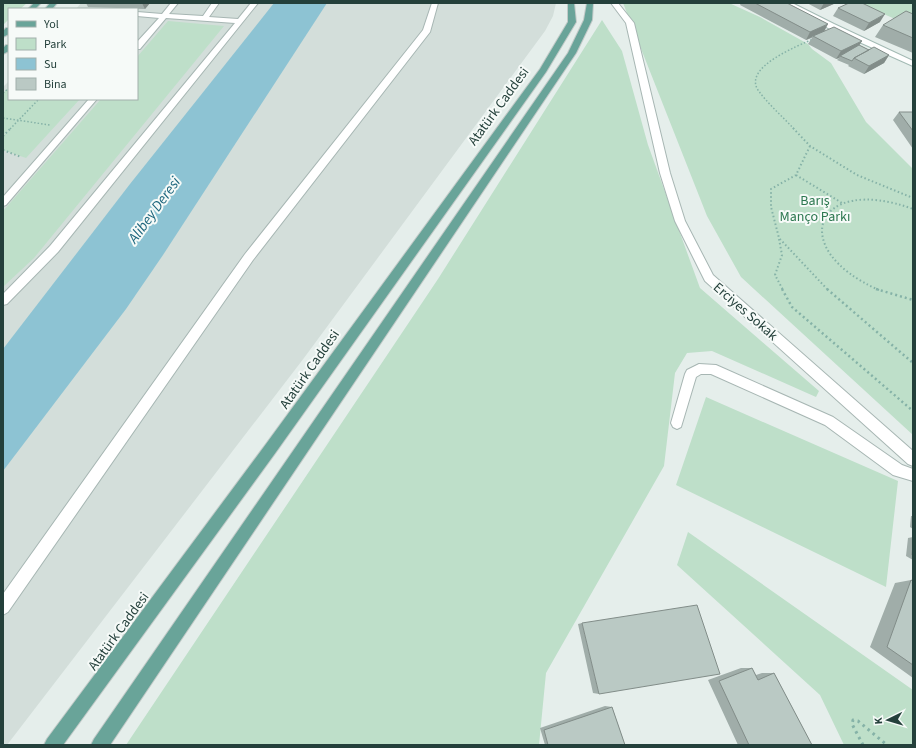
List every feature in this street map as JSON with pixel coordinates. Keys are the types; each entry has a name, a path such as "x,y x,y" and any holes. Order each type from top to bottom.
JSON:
{"main road":[{"name":"Atatürk Caddesi","path":"53,745 271,448 543,70 572,22 571,3"},
{"path":"100,745 572,53 588,20 590,3"}],"street":[{"path":"138,47 175,3"},
{"path":"205,18 216,3"},
{"path":"3,301 54,249 255,3"},
{"path":"3,607 249,257 427,30 435,3"},
{"name":"Erciyes Sokak","path":"614,3 630,23 666,173 680,221 709,278 913,460"},
{"path":"787,3 831,26 913,64"},
{"path":"138,14 240,21"},
{"path":"3,203 92,100"},
{"path":"677,423 691,374 699,369 712,369 829,421 898,470 913,475"}],"path":[{"path":"802,44 783,53 760,70 755,80 757,89 810,146 857,175 913,198"},
{"path":"3,136 38,100"},
{"path":"3,118 56,126"},
{"path":"810,146 796,175 771,189 771,207 782,255 775,275 792,307 913,411"},
{"path":"796,175 842,203"},
{"path":"913,209 883,200 861,199 842,203 829,211 822,223 823,238 831,255 847,272 868,286 894,296 913,300"},
{"path":"779,238 826,288 913,363"},
{"path":"863,745 852,724 853,720 858,720 887,745"}],"shaded area":[{"path":"81,3 556,3 553,16 545,31 304,358 7,745 3,745 3,87 8,82 8,100 138,100 138,8 77,8"}],"green space":[{"path":"3,3 27,3 21,8 8,8 8,20 3,25"},
{"name":"Barış Manço Parkı","path":"623,3 729,3 760,17 808,44 812,49 831,63 866,122 913,169 913,435 741,277 707,216"},
{"path":"859,3 913,3 913,27"},
{"path":"602,20 622,51 648,145 700,288 819,391 816,397 712,351 687,353 675,373 664,466 546,673 539,745 126,745 438,279"},
{"path":"168,21 224,26 34,258 3,287 3,211 100,100 138,100 138,56"},
{"path":"8,89 8,100 79,100 26,158 3,150 3,136 11,128 3,135 3,93"},
{"path":"706,397 898,481 886,587 676,485"},
{"path":"688,532 913,690 913,745 844,745 820,695 677,565"}],"water":[{"name":"Alibey Deresi","path":"274,3 327,3 163,255 126,309 3,471 3,349 130,184"}],"building":[{"path":"755,3 787,3 828,24 810,32"},
{"path":"849,3 862,3 885,14 869,23 838,8"},
{"path":"906,11 913,14 913,38 883,25"},
{"path":"834,27 862,41 841,51 813,36"},
{"path":"859,45 869,50 854,58 852,61 840,56"},
{"path":"874,47 889,55 869,66 854,58"},
{"path":"899,112 913,112 913,131"},
{"path":"911,580 913,581 913,665 887,647"},
{"path":"697,605 720,674 599,694 582,623"},
{"path":"752,668 758,680 774,673 812,745 749,745 719,681"},
{"path":"612,707 625,745 548,745 544,730"}]}
